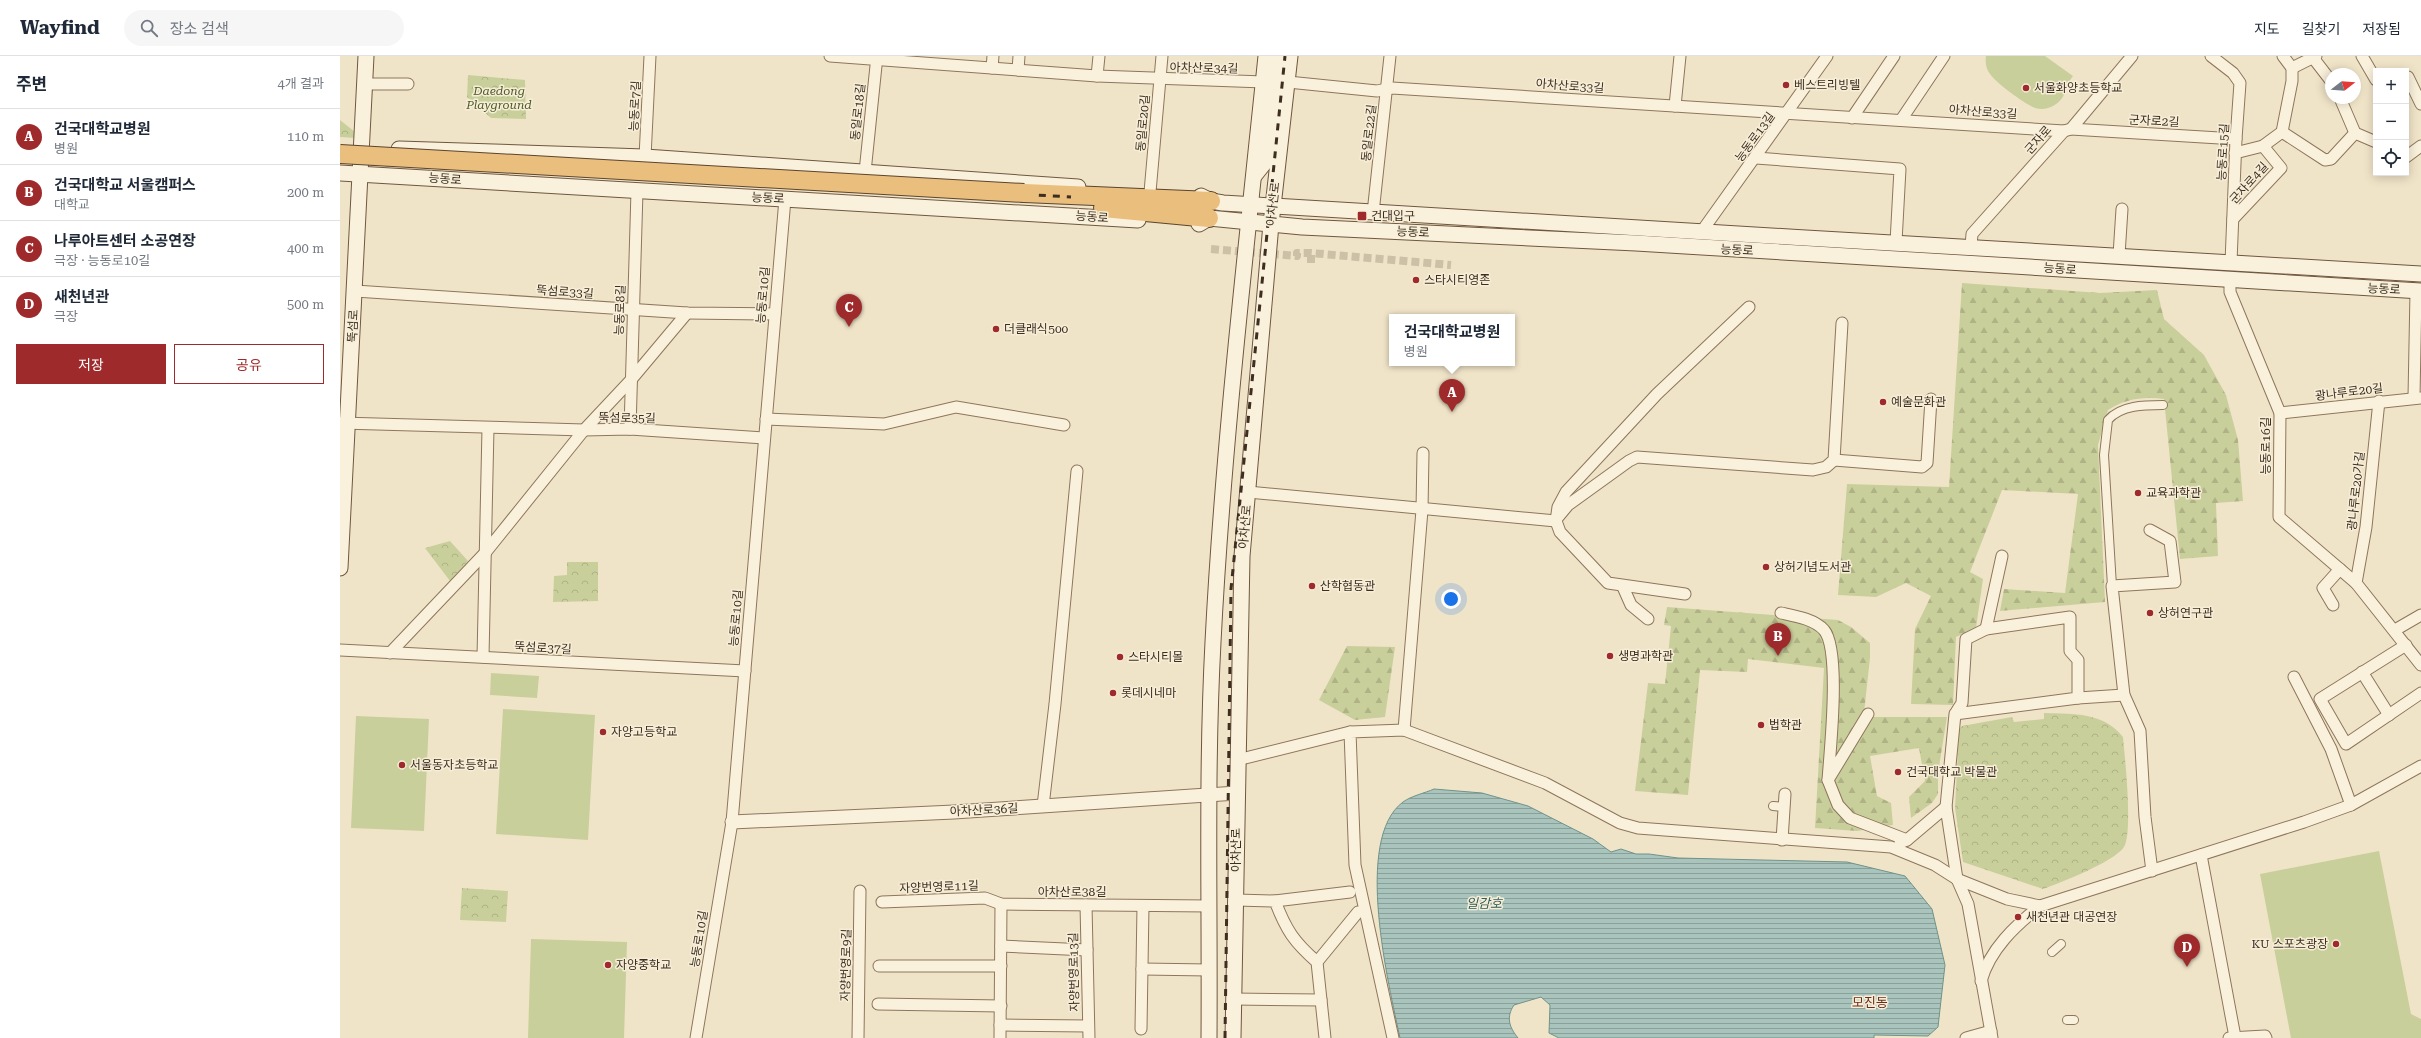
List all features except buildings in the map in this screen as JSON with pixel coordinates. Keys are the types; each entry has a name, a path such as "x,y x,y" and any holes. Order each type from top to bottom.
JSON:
{"highway":[{"path":"340,154 1210,210"},
{"path":"340,161 1023,197"}],"main road":[{"name":"뚝섬로","path":"340,568 344,423 354,292 366,56"},
{"name":"아차산로","path":"1209,1038 1209,794 1213,644 1222,503 1266,56"},
{"path":"1254,176 1266,162 1278,56"},
{"name":"아차산로","path":"1233,1038 1240,610 1248,492 1271,224 1290,56"},
{"name":"능동로","path":"340,146 645,158 1199,195 1210,210 1249,222 1271,224 1636,243 1659,246 2419,291"},
{"path":"1266,162 1276,177"},
{"name":"능동로","path":"340,173 1200,224 1210,210 1251,204 1373,213 1971,246 2421,274"},
{"path":"1658,229 1659,246"},
{"path":"2230,280 2231,262"}],"street":[{"name":"능동로7길","path":"645,158 650,56"},
{"name":"아차산로34길","path":"830,56 946,61 992,68 1160,80 1264,82"},
{"path":"992,68 993,56"},
{"path":"1018,70 1019,56"},
{"path":"1097,76 1099,56"},
{"name":"동일로20길","path":"1150,192 1162,56"},
{"name":"동일로22길","path":"1373,213 1390,56"},
{"path":"1675,106 1680,56"},
{"name":"능동로13길","path":"1702,231 1788,114 1827,56"},
{"path":"1852,118 1894,56"},
{"path":"1901,120 1944,56"},
{"name":"군자로","path":"1971,246 1972,234 2132,56"},
{"name":"능동로15길","path":"2211,56 2233,73 2240,83 2235,153 2231,262"},
{"path":"2283,56 2292,68 2292,81 2282,132 2325,160 2331,159 2355,133"},
{"path":"2362,56 2373,75"},
{"path":"2292,68 2315,57 2325,72"},
{"name":"동일로18길","path":"865,172 876,58"},
{"path":"2409,79 2421,104"},
{"name":"아차산로33길","path":"1288,82 1377,91 1386,89 2067,130"},
{"path":"365,84 408,84"},
{"path":"2343,104 2355,133 2373,141"},
{"name":"군자로2길","path":"2067,130 2236,139"},
{"name":"군자로4길","path":"2235,153 2263,146 2282,132"},
{"name":"군자로4길","path":"2233,219 2281,168 2263,146"},
{"path":"2409,155 2421,146"},
{"path":"1756,158 1900,169 1896,242"},
{"name":"능동로8길","path":"630,429 630,381 637,191"},
{"name":"능동로10길","path":"696,1038 732,822 784,199"},
{"path":"2119,255 2122,209"},
{"name":"능동로16길","path":"2230,280 2230,292 2280,413 2279,517 2356,583 2395,630 2421,665"},
{"name":"능동로","path":"2418,398 2415,351 2419,291"},
{"name":"뚝섬로33길","path":"354,292 687,313 775,314"},
{"path":"1685,594 1623,587 1605,581 1565,538 1556,521 1560,502 1575,483 1657,394 1749,307"},
{"path":"390,653 485,553 584,430 630,381 687,313"},
{"path":"1834,460 1842,323"},
{"name":"광나루로20길","path":"2280,413 2379,401 2418,398"},
{"path":"1556,521 1568,505 1629,461 1637,457 1813,470 1826,467 1834,460 1922,466 1927,463 1931,399"},
{"name":"광나루로20가길","path":"2356,583 2366,527 2379,401"},
{"path":"2152,871 2145,817 2140,731 2124,695 2112,586 2104,455 2108,420 2113,414 2138,406 2163,405"},
{"path":"766,418 884,424 956,407 1064,425"},
{"name":"뚝섬로35길","path":"344,423 488,428 584,430 630,429 764,438"},
{"path":"483,658 488,428"},
{"path":"1404,730 1422,510 1423,453"},
{"path":"1043,806 1052,736 1077,471"},
{"path":"1248,492 1422,510 1556,521"},
{"path":"2112,586 2175,582 2170,541 2150,530"},
{"path":"1986,629 2002,556"},
{"path":"2333,605 2323,588 2340,569"},
{"path":"1623,587 1631,605 1648,619"},
{"path":"1781,613 1817,625 1825,631 1831,651 1833,687 1828,780 1838,805 1850,818 1907,840"},
{"path":"2395,630 2421,615"},
{"path":"1966,1038 1992,1034 1968,904 1957,879 1946,807 1955,714 1962,703 1966,640 1986,629 2070,617 2070,651 2078,660 2078,698"},
{"path":"2406,645 2320,699 2346,744 2421,694"},
{"name":"뚝섬로37길","path":"340,650 744,671"},
{"path":"2362,672 2389,715"},
{"path":"2294,677 2331,749 2351,805"},
{"path":"1955,714 2078,698 2124,695"},
{"path":"1962,703 1973,712"},
{"path":"1828,780 1868,714"},
{"path":"1237,760 1350,732 1404,730 1545,783 1620,823 1638,828 1891,847 1935,865 1957,879 2007,900 2040,906"},
{"path":"1350,732 1355,865 1393,1038"},
{"path":"1981,981 1992,955 2016,927 2040,906 2152,871 2351,805 2421,766"},
{"name":"아차산로36길","path":"732,822 1043,806 1236,793"},
{"path":"1782,840 1779,806 1786,794"},
{"path":"1891,847 1907,840 1946,807"},
{"path":"2201,855 2232,1037 2265,1036 2266,1038"},
{"name":"자양번영로9길","path":"858,1038 860,892"},
{"path":"1236,900 1275,901 1350,892"},
{"name":"자양번영로11길","path":"882,902 985,898 1001,904"},
{"path":"1275,901 1282,920 1296,944 1317,962 1325,1038"},
{"path":"1000,1038 1001,904"},
{"name":"아차산로38길","path":"1001,904 1210,906"},
{"name":"자양번영로13길","path":"1086,905 1089,1038"},
{"path":"1141,1029 1143,906"},
{"path":"1317,962 1358,912"},
{"path":"2052,952 2061,944"},
{"path":"1001,946 1087,950"},
{"path":"879,966 1001,966"},
{"path":"1142,969 1210,970"},
{"path":"1233,999 1321,1000"},
{"path":"878,1004 1001,1006"},
{"path":"1000,1025 1088,1026"}],"green space":[{"path":"1986,56 2045,56 2073,76 2068,83 2066,83 2064,94 2057,103 2052,107 2041,109 2035,108 2011,93 1993,78 1987,68"},
{"name":"Daedong Playground","path":"468,75 525,80 526,119 491,118 467,97"},
{"path":"340,120 355,132 355,138 340,137"},
{"path":"1962,283 2100,293 2157,290 2164,319 2204,355 2226,395 2238,440 2243,501 2216,503 2218,556 2180,559 2164,399 2134,399 2114,406 2108,410 2098,445 2105,602 2000,611 2004,589 2065,593 2078,494 2002,490 1970,572 1983,579 1976,628 1956,637 1953,705 1911,704 1915,629 1931,596 1906,583 1876,597 1838,595 1847,484 1949,487"},
{"path":"450,541 468,561 450,581 425,548"},
{"path":"567,562 598,562 598,601 553,602 554,576 567,575"},
{"path":"1667,607 1838,620 1851,627 1870,643 1870,658 1864,713 1870,717 1947,717 1938,773 1938,794 1932,803 1911,818 1909,797 1925,781 1919,748 1870,756 1877,796 1891,803 1893,825 1857,831 1815,828 1824,668 1748,659 1747,672 1700,670 1688,795 1635,791 1648,683 1665,684 1671,626 1664,625"},
{"path":"1347,646 1395,647 1385,717 1355,720 1319,700"},
{"path":"491,673 539,676 537,698 490,695"},
{"path":"503,709 595,715 588,840 496,834"},
{"path":"2044,713 2077,714 2097,719 2115,729 2123,737 2127,778 2128,827 2127,839 2124,847 2110,859 2043,889 1963,862 1955,808 1959,729 1962,726 2012,717 2014,722 2044,719"},
{"path":"356,716 429,719 424,831 351,828"},
{"name":"KU 스포츠광장","path":"2379,851 2411,1014 2421,1019 2421,1038 2291,1038 2260,874"},
{"path":"462,888 508,891 506,922 460,920"},
{"path":"531,939 627,942 624,1038 528,1038"}],"water":[{"name":"일감호","path":"1434,789 1482,793 1528,806 1593,839 1611,852 1621,849 1636,854 1649,854 1678,858 1847,862 1905,876 1932,909 1945,965 1938,1027 1928,1036 1874,1035 1874,1038 1559,1038 1549,1033 1550,1005 1541,997 1514,1005 1509,1018 1512,1030 1518,1038 1400,1038 1383,950 1379,914 1377,879 1380,847 1388,821 1403,802 1414,796"}],"tunnel":[{"path":"1211,249 1297,256 1297,253 1311,253 1451,265"},
{"path":"1311,253 1311,263"}],"railway":[{"path":"1225,1038 1231,589 1285,56"},
{"path":"340,155 1071,197"},
{"path":"340,162 645,179"}],"place":[{"name":"베스트리빙텔","path":"1786,85"},
{"name":"서울화양초등학교","path":"2026,88"},
{"name":"건대입구","path":"1362,216"},
{"name":"스타시티영존","path":"1416,280"},
{"name":"나루아트센터 소공연장","path":"849,327"},
{"name":"더클래식500","path":"996,329"},
{"name":"예술문화관","path":"1883,402"},
{"name":"건국대학교병원","path":"1452,412"},
{"name":"교육과학관","path":"2138,493"},
{"name":"상허기념도서관","path":"1766,567"},
{"name":"산학협동관","path":"1312,586"},
{"name":"상허연구관","path":"2150,613"},
{"name":"생명과학관","path":"1610,656"},
{"name":"건국대학교 서울캠퍼스","path":"1778,656"},
{"name":"스타시티몰","path":"1120,657"},
{"name":"롯데시네마","path":"1113,693"},
{"name":"법학관","path":"1761,725"},
{"name":"자양고등학교","path":"603,732"},
{"name":"서울동자초등학교","path":"402,765"},
{"name":"건국대학교 박물관","path":"1898,772"},
{"name":"새천년관 대공연장","path":"2018,917"},
{"name":"KU 스포츠광장","path":"2336,944"},
{"name":"자양중학교","path":"608,965"},
{"name":"새천년관","path":"2187,967"}],"district":[{"name":"모진동","path":"1870,1002"}]}
